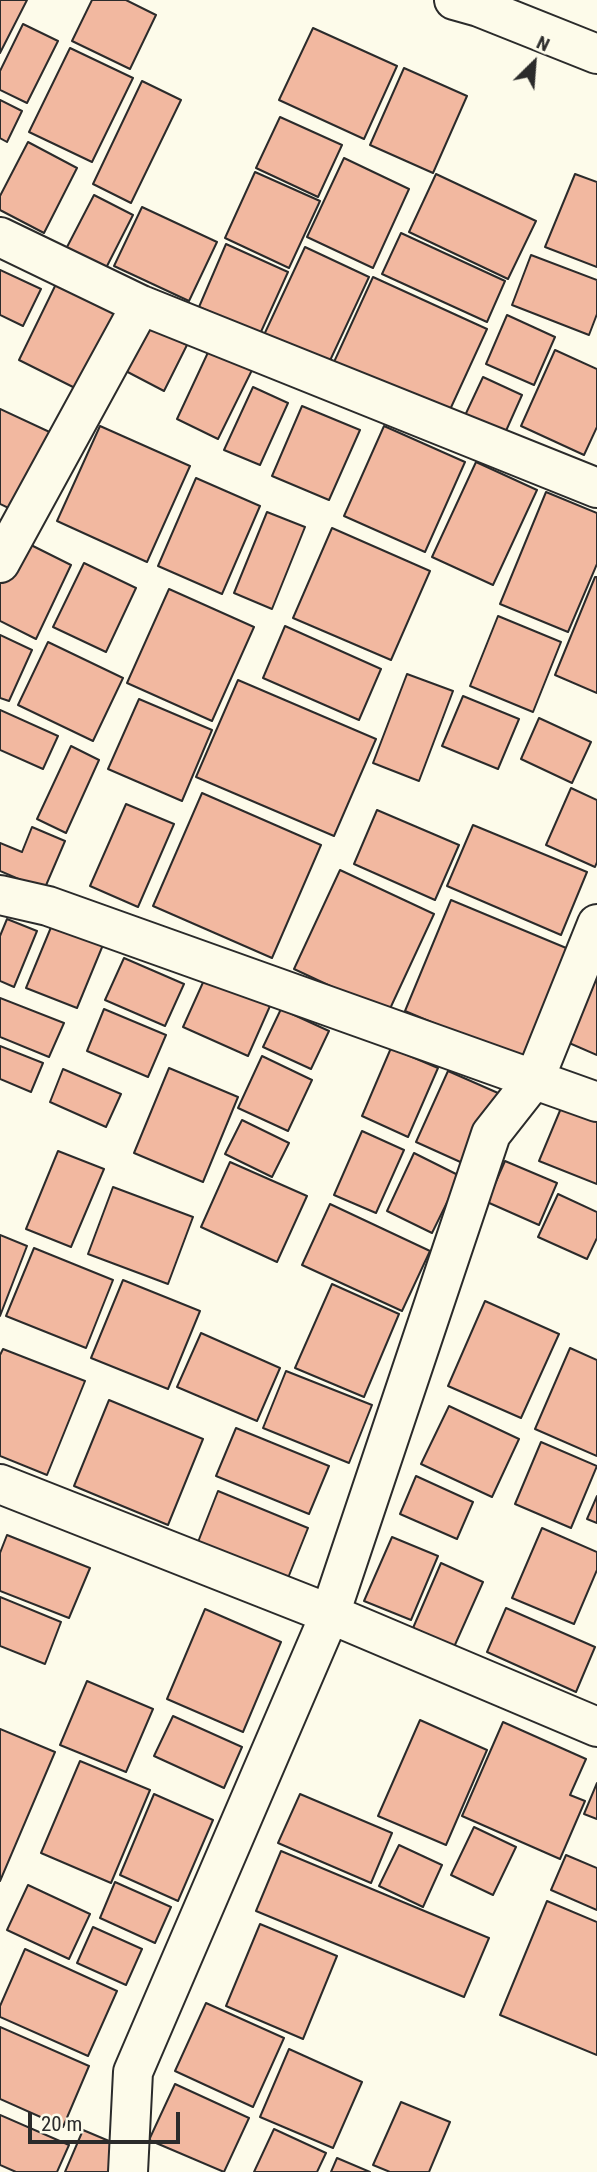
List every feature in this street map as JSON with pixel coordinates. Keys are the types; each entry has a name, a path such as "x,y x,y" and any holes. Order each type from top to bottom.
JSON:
{"street":[{"path":"472,2 597,54"},
{"path":"0,237 141,305 597,488"},
{"path":"0,563 141,305"},
{"path":"0,895 48,906 597,1102"},
{"path":"128,2172 133,2072 330,1614 491,1134 535,1078 597,924"},
{"path":"0,1484 330,1614 597,1727"}],"building":[{"path":"0,0 27,0 0,53"},
{"path":"92,0 126,0 156,15 130,69 72,41"},
{"path":"23,24 58,41 27,103 0,90 0,71"},
{"path":"313,28 397,66 364,139 279,100"},
{"path":"70,48 133,78 92,162 29,132"},
{"path":"404,68 467,96 433,173 370,145"},
{"path":"142,81 181,100 131,203 93,184"},
{"path":"0,100 22,111 7,142 0,138"},
{"path":"280,117 342,145 318,197 256,168"},
{"path":"28,142 77,168 44,233 0,210 0,196"},
{"path":"344,158 409,189 373,268 307,237"},
{"path":"255,172 320,201 289,268 225,238"},
{"path":"436,174 536,221 508,279 409,232"},
{"path":"575,174 597,182 597,267 545,247"},
{"path":"94,195 133,215 105,270 66,249"},
{"path":"142,207 217,242 189,301 114,266"},
{"path":"401,233 505,281 487,322 382,274"},
{"path":"226,244 288,272 260,334 199,307"},
{"path":"305,247 369,277 327,367 263,337"},
{"path":"531,255 597,280 597,314 589,335 512,305"},
{"path":"0,270 41,289 23,326 0,315"},
{"path":"373,277 487,329 448,414 334,362"},
{"path":"57,282 118,312 79,390 19,360"},
{"path":"507,315 555,337 534,385 486,364"},
{"path":"143,323 187,345 164,391 120,368"},
{"path":"211,346 254,366 218,439 177,419"},
{"path":"555,350 597,369 597,427 584,455 521,426"},
{"path":"483,377 522,395 501,442 461,424"},
{"path":"253,387 288,403 260,465 224,450"},
{"path":"302,406 360,430 329,500 272,476"},
{"path":"0,409 56,435 19,513 0,504"},
{"path":"100,426 190,466 147,562 57,521"},
{"path":"384,426 465,462 425,552 344,516"},
{"path":"476,462 537,490 493,585 432,557"},
{"path":"196,478 260,506 222,594 158,566"},
{"path":"546,492 597,513 597,564 568,632 500,604"},
{"path":"267,512 305,527 272,609 234,593"},
{"path":"332,528 430,571 391,660 293,618"},
{"path":"17,538 71,565 36,639 0,621 0,573"},
{"path":"84,563 136,588 106,652 53,627"},
{"path":"597,577 597,693 555,675"},
{"path":"169,589 254,627 212,721 127,683"},
{"path":"498,616 561,642 533,712 470,686"},
{"path":"285,626 381,669 359,720 263,678"},
{"path":"0,635 32,650 9,701 0,698"},
{"path":"48,642 123,678 93,741 18,705"},
{"path":"407,674 453,691 419,781 373,763"},
{"path":"238,680 376,739 334,836 196,777"},
{"path":"463,696 519,719 498,769 442,746"},
{"path":"139,699 212,730 182,801 108,769"},
{"path":"0,710 58,736 43,769 0,750"},
{"path":"539,718 591,742 572,783 521,759"},
{"path":"71,746 99,760 66,833 37,819"},
{"path":"571,788 597,800 595,867 546,845"},
{"path":"202,793 321,845 272,958 153,906"},
{"path":"126,804 174,824 138,907 90,886"},
{"path":"377,810 459,845 435,900 354,864"},
{"path":"473,825 587,872 561,935 447,886"},
{"path":"32,827 65,841 44,890 0,871 0,843 22,852"},
{"path":"340,870 434,914 388,1013 294,969"},
{"path":"451,900 571,950 524,1061 405,1011"},
{"path":"7,919 37,931 14,987 0,981 0,936"},
{"path":"54,920 105,940 77,1008 26,988"},
{"path":"124,958 184,984 165,1026 105,1000"},
{"path":"597,968 597,1055 560,1039"},
{"path":"205,978 270,1006 248,1056 183,1027"},
{"path":"0,998 64,1023 49,1057 0,1037"},
{"path":"104,1009 166,1035 148,1077 87,1051"},
{"path":"281,1009 329,1031 311,1069 263,1047"},
{"path":"0,1046 43,1063 31,1092 0,1079"},
{"path":"391,1048 438,1068 408,1137 362,1116"},
{"path":"262,1056 312,1080 288,1131 238,1108"},
{"path":"169,1068 238,1097 203,1182 134,1153"},
{"path":"63,1069 121,1094 106,1127 50,1102"},
{"path":"448,1071 498,1093 467,1165 416,1142"},
{"path":"564,1101 597,1115 597,1184 539,1161"},
{"path":"242,1120 289,1143 272,1177 225,1154"},
{"path":"362,1131 404,1150 376,1213 334,1195"},
{"path":"58,1151 104,1169 71,1247 26,1229"},
{"path":"414,1153 460,1176 432,1233 387,1211"},
{"path":"505,1161 557,1183 539,1225 487,1202"},
{"path":"230,1162 307,1196 277,1262 201,1227"},
{"path":"113,1187 193,1217 168,1284 88,1254"},
{"path":"558,1194 597,1212 597,1238 587,1259 538,1237"},
{"path":"330,1204 430,1251 402,1311 302,1265"},
{"path":"0,1235 27,1246 0,1316"},
{"path":"34,1248 113,1280 86,1348 6,1316"},
{"path":"123,1280 200,1311 168,1389 91,1358"},
{"path":"332,1284 399,1314 364,1397 295,1368"},
{"path":"485,1301 559,1334 521,1418 448,1386"},
{"path":"201,1333 280,1368 257,1421 177,1387"},
{"path":"570,1348 597,1360 597,1456 535,1429"},
{"path":"3,1349 85,1381 47,1475 0,1456 0,1355"},
{"path":"286,1371 372,1405 349,1463 263,1428"},
{"path":"109,1400 203,1439 168,1525 74,1486"},
{"path":"449,1406 519,1439 492,1497 421,1464"},
{"path":"236,1428 329,1466 309,1514 216,1476"},
{"path":"541,1442 597,1466 571,1528 515,1504"},
{"path":"416,1476 473,1502 457,1539 400,1514"},
{"path":"218,1491 308,1528 288,1578 198,1542"},
{"path":"597,1496 597,1523 587,1519"},
{"path":"542,1528 597,1552 597,1570 574,1624 512,1598"},
{"path":"7,1535 90,1568 69,1618 0,1591 0,1553"},
{"path":"392,1537 438,1556 411,1620 364,1601"},
{"path":"441,1563 483,1582 454,1647 413,1628"},
{"path":"0,1597 61,1622 45,1664 0,1646"},
{"path":"506,1608 595,1647 576,1692 487,1652"},
{"path":"205,1609 281,1642 243,1732 167,1699"},
{"path":"87,1681 153,1709 126,1772 60,1745"},
{"path":"173,1716 242,1747 224,1788 154,1756"},
{"path":"420,1720 487,1750 446,1845 378,1816"},
{"path":"503,1722 586,1759 570,1795 585,1801 560,1859 462,1816"},
{"path":"0,1729 55,1752 0,1881"},
{"path":"80,1761 150,1790 111,1883 41,1853"},
{"path":"597,1783 597,1819 584,1814"},
{"path":"154,1794 213,1820 178,1901 120,1875"},
{"path":"300,1794 392,1833 371,1883 278,1843"},
{"path":"474,1827 516,1847 493,1895 451,1875"},
{"path":"399,1845 442,1865 423,1907 379,1886"},
{"path":"281,1851 489,1938 464,1997 256,1911"},
{"path":"566,1855 597,1868 597,1910 551,1890"},
{"path":"115,1882 171,1907 155,1943 100,1918"},
{"path":"28,1885 90,1914 69,1959 7,1930"},
{"path":"547,1901 597,1922 597,2055 500,2015"},
{"path":"260,1924 337,1956 303,2039 226,2006"},
{"path":"93,1927 142,1949 126,1985 77,1963"},
{"path":"25,1949 117,1991 88,2056 0,2017 0,2006"},
{"path":"206,2003 284,2038 253,2107 175,2071"},
{"path":"0,2027 89,2066 63,2127 0,2099"},
{"path":"289,2049 362,2082 333,2148 260,2117"},
{"path":"175,2084 249,2118 224,2172 149,2140"},
{"path":"401,2102 450,2122 429,2172 390,2172 373,2165"},
{"path":"0,2115 69,2145 57,2172 16,2172 0,2165"},
{"path":"274,2129 326,2153 317,2172 254,2172"},
{"path":"83,2130 128,2149 118,2172 65,2172"},
{"path":"337,2158 370,2172 331,2172"}]}
